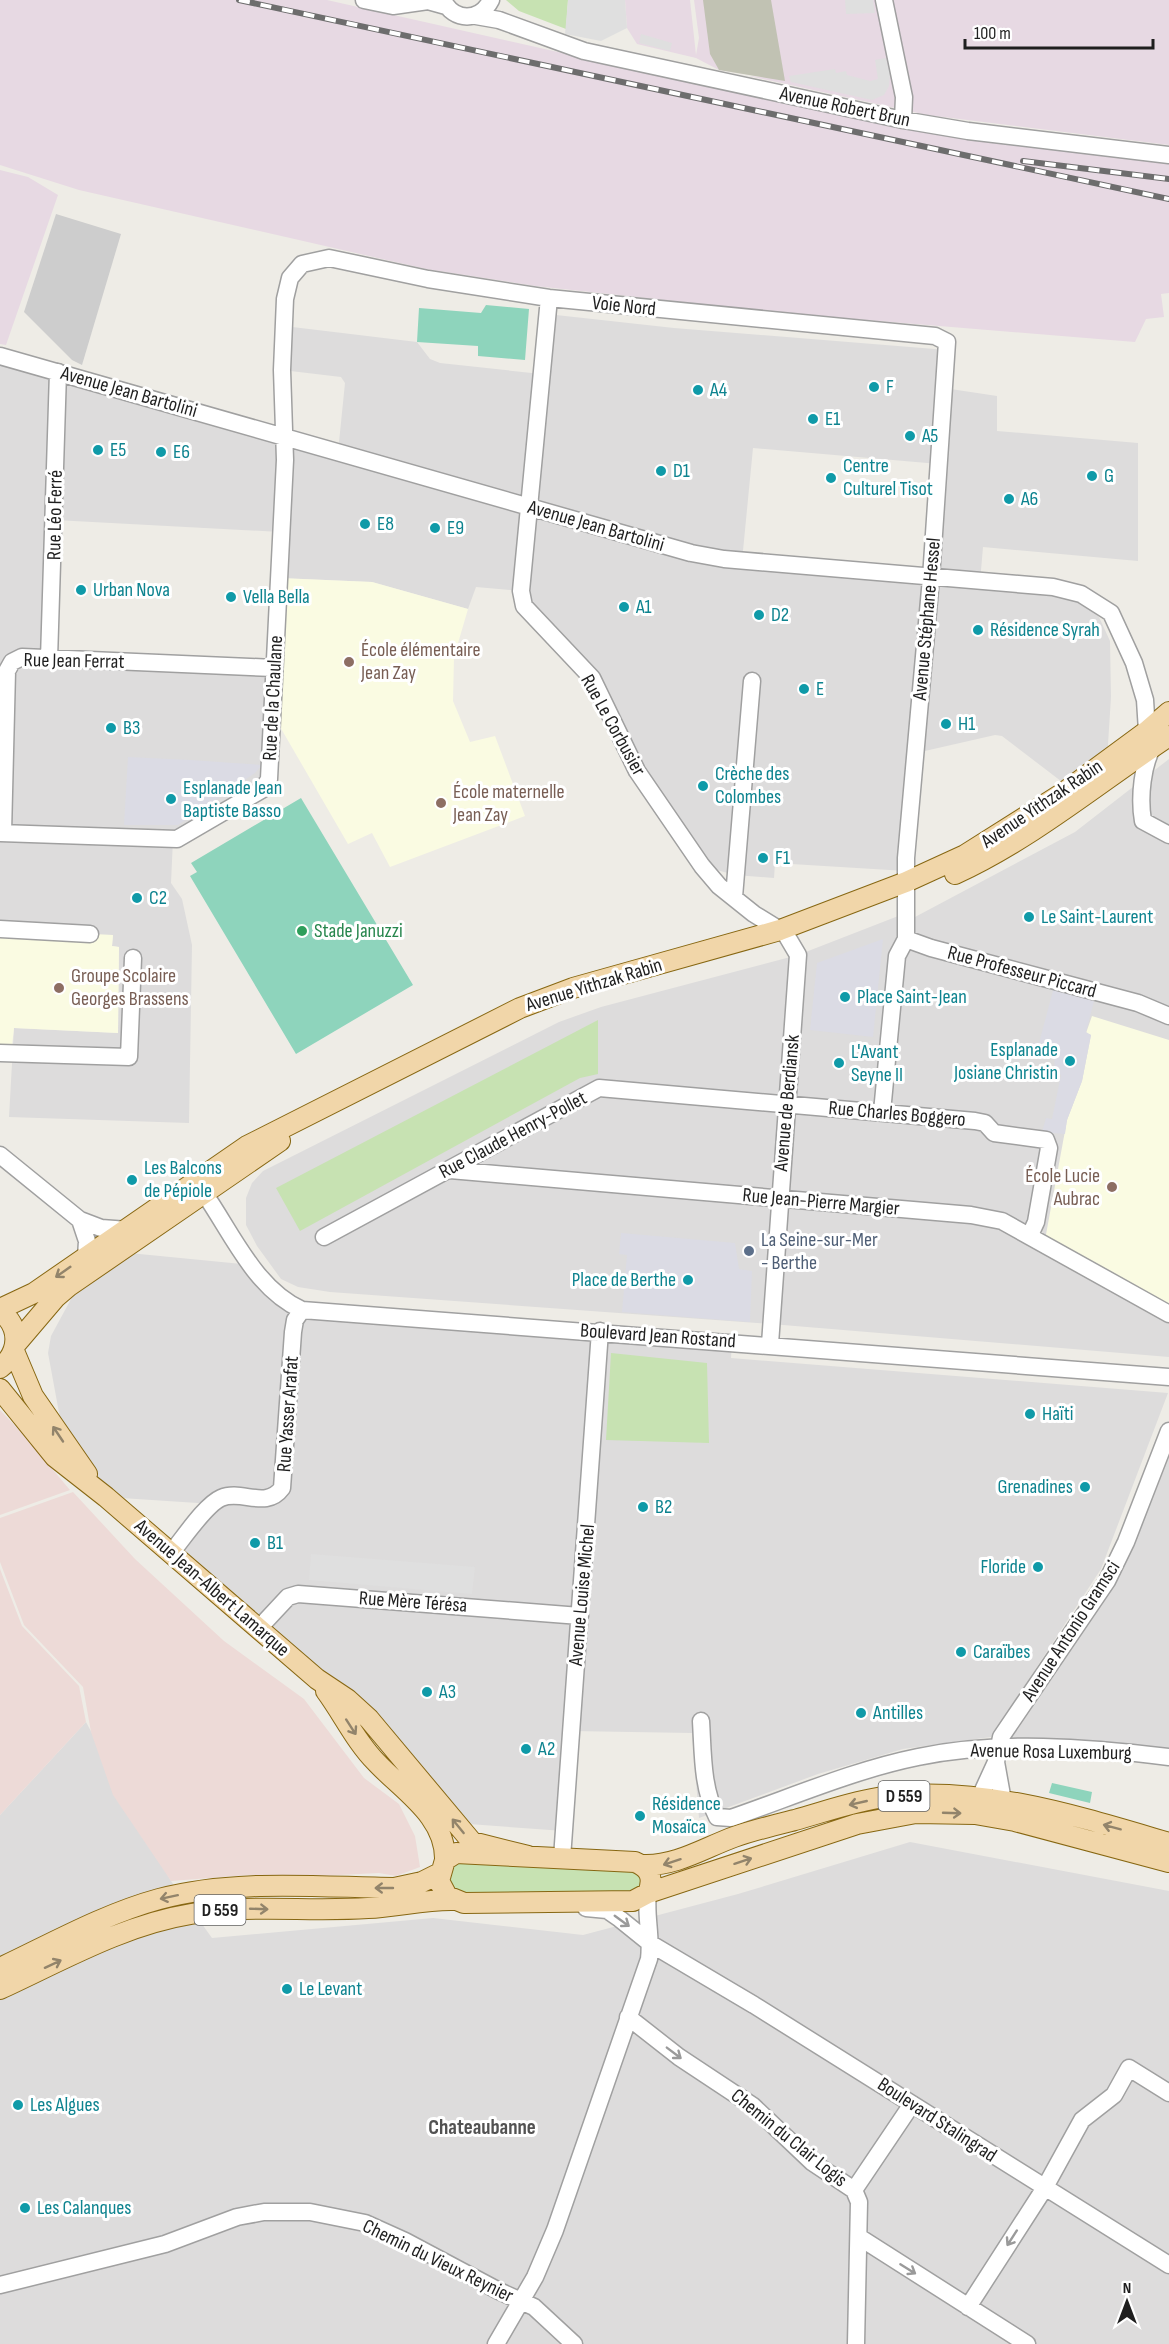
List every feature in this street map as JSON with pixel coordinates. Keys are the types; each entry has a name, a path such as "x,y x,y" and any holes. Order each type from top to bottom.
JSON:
{"main road":[{"name":"Avenue Yithzak Rabin","path":"0,1310 34,1293 128,1230 283,1139 541,1011 599,990 785,933 980,863 1063,810 1126,764 1160,731"},
{"name":"Avenue Yithzak Rabin","path":"906,888 1126,764"},
{"name":"Avenue Yithzak Rabin","path":"0,1368 55,1298 194,1191 200,1176 246,1146 495,1019 547,996 785,933"},
{"name":"Avenue Jean-Albert Lamarque","path":"0,1310 13,1327 18,1366 44,1414 106,1497"},
{"name":"Avenue Jean-Albert Lamarque","path":"0,1389 55,1457 106,1497 317,1679 347,1699 369,1719 472,1842 528,1856"},
{"name":"Avenue Jean-Albert Lamarque","path":"317,1679 375,1761 402,1787 439,1829 444,1839 442,1889 455,1900"},
{"name":"D 559","path":"644,1865 673,1863 735,1836 882,1797 941,1794 1003,1801 1169,1843"},
{"name":"D 559","path":"648,1893 857,1824 916,1814 975,1814 1015,1821 1169,1862"},
{"path":"442,1866 456,1853 635,1862 644,1865 652,1878 648,1893 633,1901 464,1903 455,1900"},
{"name":"D 559","path":"0,1968 131,1908 158,1899 222,1888 394,1888 422,1882 442,1866"},
{"name":"D 559","path":"0,1989 112,1937 191,1914 246,1909 368,1908 455,1900"}],"street":[{"path":"370,0 393,6 428,1 445,3"},
{"path":"476,16 493,0"},
{"name":"Avenue Robert Brun","path":"493,0 506,14 528,30"},
{"path":"884,0 904,97 903,120"},
{"name":"Avenue Robert Brun","path":"445,3 459,16 499,20 584,51 903,120 968,131 1169,155"},
{"name":"Voie Nord","path":"302,264 329,258 428,279 549,298 935,336 947,343"},
{"name":"Rue de la Chaulane","path":"2,833 177,839 263,789 269,779 286,437 282,370 285,299 290,278 302,264"},
{"name":"Rue Le Corbusier","path":"549,298 528,507 521,596 524,606 592,678 637,771 702,866 719,886 754,914 785,933"},
{"name":"Avenue Stéphane Hessel","path":"906,939 906,888 947,343"},
{"name":"Avenue Jean Bartolini","path":"0,356 652,543 724,559 1053,587 1078,592 1111,613 1134,663 1144,700 1160,731"},
{"name":"Rue Léo Ferré","path":"49,659 58,372"},
{"name":"Rue Jean Ferrat","path":"2,833 7,671 12,662 22,657 274,668"},
{"path":"734,897 752,681"},
{"path":"1160,731 1126,764 1143,821 1169,835"},
{"path":"0,929 90,934"},
{"name":"Avenue de Berdiansk","path":"770,1344 798,972 798,955 785,933"},
{"path":"882,1112 897,956 906,939"},
{"name":"Rue Professeur Piccard","path":"906,939 931,948 1138,1003 1169,1016"},
{"path":"0,1053 129,1057 133,958"},
{"name":"Rue Professeur Piccard","path":"1138,1003 1169,1006"},
{"name":"Rue Claude Henry-Pollet","path":"324,1237 599,1088 787,1104"},
{"name":"Rue Charles Boggero","path":"787,1104 975,1121 984,1123 994,1133 1038,1137 1046,1140 1049,1148 1048,1160 1036,1222 1030,1235"},
{"path":"0,1155 80,1220 101,1228 128,1230"},
{"name":"Rue Jean-Pierre Margier","path":"450,1170 971,1215 1002,1221 1169,1314"},
{"name":"Boulevard Jean Rostand","path":"194,1191 266,1285 281,1299 302,1310 770,1344 1169,1377"},
{"path":"80,1220 87,1241 86,1257"},
{"name":"Rue Yasser Arafat","path":"171,1553 213,1504 222,1497 269,1498 277,1495 282,1488 293,1332 295,1320 302,1310"},
{"name":"Avenue Louise Michel","path":"562,1858 600,1331"},
{"name":"Avenue Antonio Gramsci","path":"980,1797 1007,1728 1117,1563 1169,1431"},
{"name":"Rue Mère Térésa","path":"259,1628 288,1597 298,1594 580,1616"},
{"name":"Avenue Rosa Luxemburg","path":"701,1721 704,1775 711,1804 717,1817 731,1818 885,1765 919,1756 997,1755 1086,1749 1169,1756"},
{"path":"997,1755 1003,1801"},
{"path":"648,1893 648,1922"},
{"name":"Boulevard Stalingrad","path":"547,1903 607,1910 651,1944 1169,2265"},
{"name":"Boulevard Stalingrad","path":"648,1922 704,1976"},
{"name":"Chemin du Vieux Reynier","path":"0,2286 165,2244 237,2217 288,2211 336,2216 365,2223 521,2301 535,2277 555,2230 649,1959 651,1944 648,1922"},
{"name":"Chemin du Clair Logis","path":"628,2017 679,2057 753,2106 812,2162 854,2190 858,2202 859,2237 856,2344"},
{"path":"968,2307 1044,2189 1082,2120 1114,2095 1129,2068 1169,2093"},
{"path":"854,2190 912,2104"},
{"path":"859,2237 1027,2344"},
{"path":"496,2344 521,2301 546,2315 574,2344"}],"shaded area":[{"path":"0,0 327,0 793,105 900,126 1169,164 1169,293 1161,294 1164,317 1146,319 1135,342 794,314 535,286 426,269 79,190 0,165"},
{"path":"568,0 625,0 627,28 601,41 565,34"},
{"path":"625,0 690,0 696,55 699,38 694,0 1169,0 1169,145 927,115 749,76 764,77 719,70 696,58 637,44 627,28"},
{"path":"703,0 771,0 785,81 719,70 710,54"},
{"path":"845,0 873,0 875,13 846,14"},
{"path":"641,34 672,43 670,51 639,43"},
{"path":"886,58 890,75 889,86 884,95 872,100 791,82 789,76 835,69 836,73 846,71 847,75 870,81 878,79 875,60"},
{"path":"0,170 28,177 58,195 6,345 0,344"},
{"path":"56,214 121,234 82,365 72,360 24,312"},
{"path":"547,314 674,328 947,350 944,388 997,396 997,431 1138,443 1138,561 983,547 980,582 1055,589 1086,606 1099,617 1110,641 1111,697 1107,760 1070,788 1002,736 995,735 916,753 906,871 775,863 774,878 735,875 702,866 592,678 521,591 476,587 468,609 372,582 279,578 280,532 55,520 49,659 274,668 269,779 173,839 171,883 182,899 192,945 189,1123 9,1117 14,1028 118,1033 119,947 112,946 113,936 0,929 0,356 338,452 345,383 341,377 282,370 284,326 417,342 430,359 440,363 541,374","holes":["753,448 939,464 930,578 742,561"]},
{"path":"279,578 372,582 468,609 454,657 453,701 470,742 495,736 525,816 390,867 372,833 348,844 272,713"},
{"name":"Esplanade Jean Baptiste Basso","path":"128,757 262,765 255,773 178,825 124,825"},
{"path":"1169,759 1169,1006 1158,1003 1169,1016 1169,1357 771,1324 330,1292 298,1287 281,1279 257,1246 246,1225 246,1198 252,1183 263,1171 559,1022 601,1007 798,955 906,913 913,942 915,917 1075,832"},
{"name":"Groupe Scolaire Georges Brassens","path":"0,929 113,935 112,946 119,947 118,1033 14,1028 11,1054 0,1053"},
{"name":"Place Saint-Jean","path":"883,939 873,1037 810,1030 817,963"},
{"name":"Esplanade Josiane Christin","path":"1054,987 1095,997 1086,1032 1091,1035 1082,1081 1067,1120 1065,1134 1042,1132 1046,1118 1052,1119 1061,1075 1054,1073 1055,1054 1031,1052 1031,1043 1039,1043"},
{"name":"École Lucie Aubrac","path":"1092,1016 1169,1040 1169,1314 1045,1240 1067,1120 1082,1081 1091,1035 1086,1033"},
{"name":"Place de Berthe","path":"621,1233 735,1243 739,1269 752,1271 750,1322 622,1312 627,1255 619,1254"},
{"path":"119,1252 252,1265 288,1304 732,1341 731,1358 1168,1393 1101,1569 991,1737 903,1749 818,1774 699,1818 692,1733 571,1731 564,1831 455,1823 417,1775 171,1553 213,1504 106,1497 65,1445 48,1353 51,1336 84,1275"},
{"path":"0,1410 21,1432 70,1490 0,1515"},
{"path":"1169,1431 1169,1757 998,1748 1107,1581"},
{"path":"73,1492 135,1559 224,1641 304,1699 364,1778 399,1804 415,1836 420,1867 396,1876 379,1873 319,1876 248,1875 171,1881 113,1795 91,1732 83,1687 24,1625 0,1562 0,1518"},
{"path":"311,1554 475,1567 472,1594 309,1580"},
{"path":"0,1569 22,1626 79,1686 86,1722 0,1815"},
{"path":"86,1722 171,1881 212,1938 433,1918 583,1935 738,1894 910,1842 1169,1891 1169,2344 0,2344 0,1815"}],"green space":[{"path":"506,0 568,0 566,29 519,11"},
{"path":"486,305 529,309 525,360 478,356 478,346 417,342 419,308 481,313"},
{"name":"Stade Januzzi","path":"301,798 413,985 296,1054 190,876 197,872 191,863"},
{"path":"598,1020 598,1074 580,1078 300,1231 276,1188"},
{"path":"611,1353 707,1363 709,1443 606,1440"},
{"path":"1052,1783 1092,1792 1090,1803 1049,1793"},
{"path":"445,1860 635,1862 648,1893 464,1903 440,1873"}],"railway":[{"path":"239,0 1169,199"},
{"path":"1023,161 1169,179"}],"place":[{"name":"F","path":"874,387"},
{"name":"A4","path":"698,390"},
{"name":"E1","path":"813,419"},
{"name":"A5","path":"910,436"},
{"name":"E5","path":"98,450"},
{"name":"E6","path":"161,452"},
{"name":"D1","path":"661,471"},
{"name":"G","path":"1092,476"},
{"name":"Centre Culturel Tisot","path":"831,478"},
{"name":"A6","path":"1009,499"},
{"name":"E8","path":"365,524"},
{"name":"E9","path":"435,528"},
{"name":"Urban Nova","path":"81,590"},
{"name":"Vella Bella","path":"231,597"},
{"name":"A1","path":"624,607"},
{"name":"D2","path":"759,615"},
{"name":"Résidence Syrah","path":"978,630"},
{"name":"École élémentaire Jean Zay","path":"349,662"},
{"name":"E","path":"804,689"},
{"name":"H1","path":"946,724"},
{"name":"B3","path":"111,728"},
{"name":"Crèche des Colombes","path":"703,786"},
{"name":"Esplanade Jean Baptiste Basso","path":"171,799"},
{"name":"École maternelle Jean Zay","path":"441,803"},
{"name":"F1","path":"763,858"},
{"name":"C2","path":"137,898"},
{"name":"Le Saint-Laurent","path":"1029,917"},
{"name":"Stade Januzzi","path":"302,931"},
{"name":"Groupe Scolaire Georges Brassens","path":"59,988"},
{"name":"Place Saint-Jean","path":"845,997"},
{"name":"Esplanade Josiane Christin","path":"1070,1061"},
{"name":"L'Avant Seyne II","path":"839,1063"},
{"name":"Les Balcons de Pépiole","path":"132,1180"},
{"name":"École Lucie Aubrac","path":"1112,1187"},
{"name":"La Seine-sur-Mer - Berthe","path":"749,1251"},
{"name":"Place de Berthe","path":"688,1280"},
{"name":"Haïti","path":"1030,1414"},
{"name":"Grenadines","path":"1085,1487"},
{"name":"B2","path":"643,1507"},
{"name":"B1","path":"255,1543"},
{"name":"Floride","path":"1038,1567"},
{"name":"Caraïbes","path":"961,1652"},
{"name":"A3","path":"427,1692"},
{"name":"Antilles","path":"861,1713"},
{"name":"A2","path":"526,1749"},
{"name":"Résidence Mosaïca","path":"640,1816"},
{"name":"Le Levant","path":"287,1989"},
{"name":"Les Algues","path":"18,2105"},
{"name":"Les Calanques","path":"25,2208"}],"district":[{"name":"Chateaubanne","path":"482,2127"}]}
